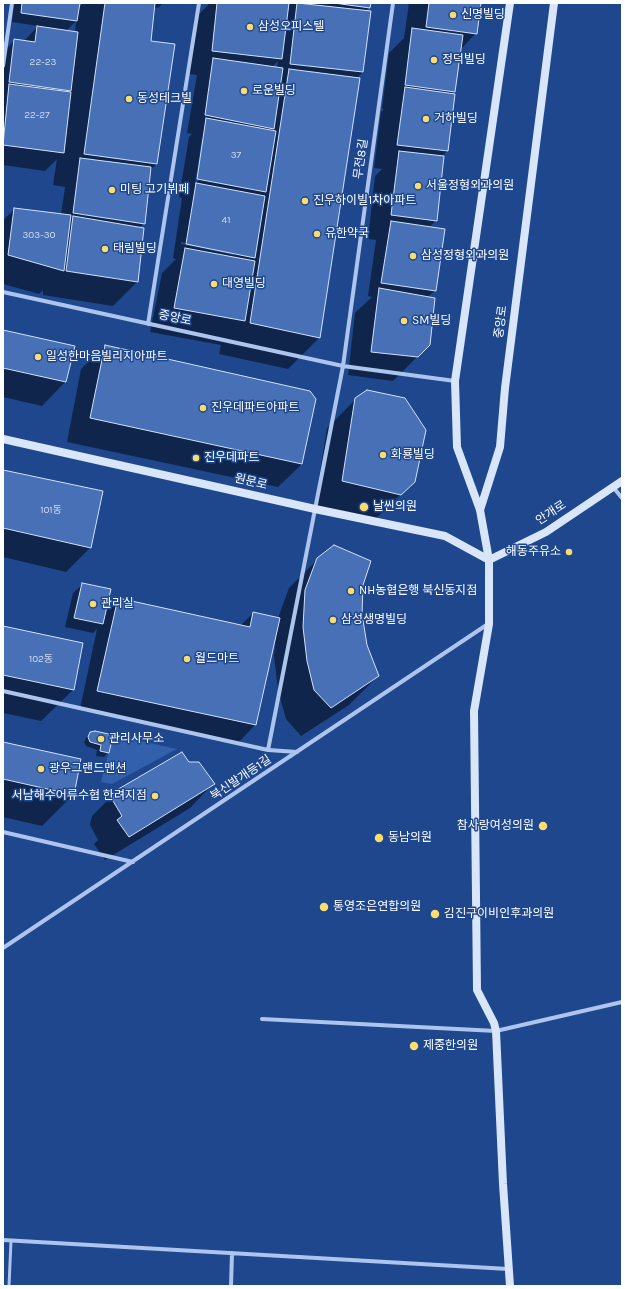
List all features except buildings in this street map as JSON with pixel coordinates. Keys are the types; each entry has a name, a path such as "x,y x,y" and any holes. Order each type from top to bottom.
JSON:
{"street":[{"path":"3,66 12,3"},
{"path":"148,324 199,3"},
{"name":"무전8길","path":"343,366 393,3"},
{"path":"510,3 455,381 457,447 480,510 489,560 490,624 474,711 477,990 494,1023 496,1031 503,1184 510,1286"},
{"name":"중앙로","path":"480,510 500,447 505,388 554,3"},
{"name":"중앙로","path":"3,292 343,366 455,381"},
{"path":"268,750 343,366"},
{"name":"원문로","path":"3,439 315,509 445,536 489,560"},
{"name":"안개로","path":"489,560 546,532 622,481"},
{"path":"612,487 622,498"},
{"name":"북신발개등1길","path":"3,948 490,624"},
{"path":"3,691 268,750 298,752"},
{"path":"3,832 133,862"},
{"path":"262,1019 496,1031 622,1002"},
{"path":"3,1240 508,1269"},
{"path":"230,1286 232,1253"}],"lane":[{"path":"9,1286 11,1241"}],"shaded area":[{"path":"113,735 177,749 112,784 101,782"}],"place":[{"name":"신명빌딩","path":"453,15"},
{"name":"삼성오피스텔","path":"250,27"},
{"name":"정덕빌딩","path":"434,60"},
{"name":"로운빌딩","path":"244,91"},
{"name":"동성테크빌","path":"129,99"},
{"name":"거하빌딩","path":"426,119"},
{"name":"서울정형외과의원","path":"418,186"},
{"name":"미팅 고기뷔페","path":"112,190"},
{"name":"진우하이빌1차아파트","path":"305,201"},
{"name":"유한약국","path":"317,234"},
{"name":"태림빌딩","path":"105,249"},
{"name":"삼성정형외과의원","path":"413,256"},
{"name":"대영빌딩","path":"214,284"},
{"name":"SM빌딩","path":"404,321"},
{"name":"일성한마음빌리지아파트","path":"38,357"},
{"name":"진우데파트아파트","path":"203,408"},
{"name":"화룡빌딩","path":"383,455"},
{"name":"진우데파트","path":"196,458"},
{"name":"날씬의원","path":"364,507"},
{"name":"해동주유소","path":"569,552"},
{"name":"NH농협은행 북신동지점","path":"351,591"},
{"name":"관리실","path":"93,604"},
{"name":"삼성생명빌딩","path":"333,620"},
{"name":"월드마트","path":"187,659"},
{"name":"관리사무소","path":"101,739"},
{"name":"광우그랜드맨션","path":"41,769"},
{"name":"서남해수어류수협 한려지점","path":"155,796"},
{"name":"참사랑여성의원","path":"543,826"},
{"name":"동남의원","path":"379,838"},
{"name":"통영조은연합의원","path":"324,907"},
{"name":"김진구이비인후과의원","path":"435,914"},
{"name":"제중한의원","path":"414,1046"}]}
